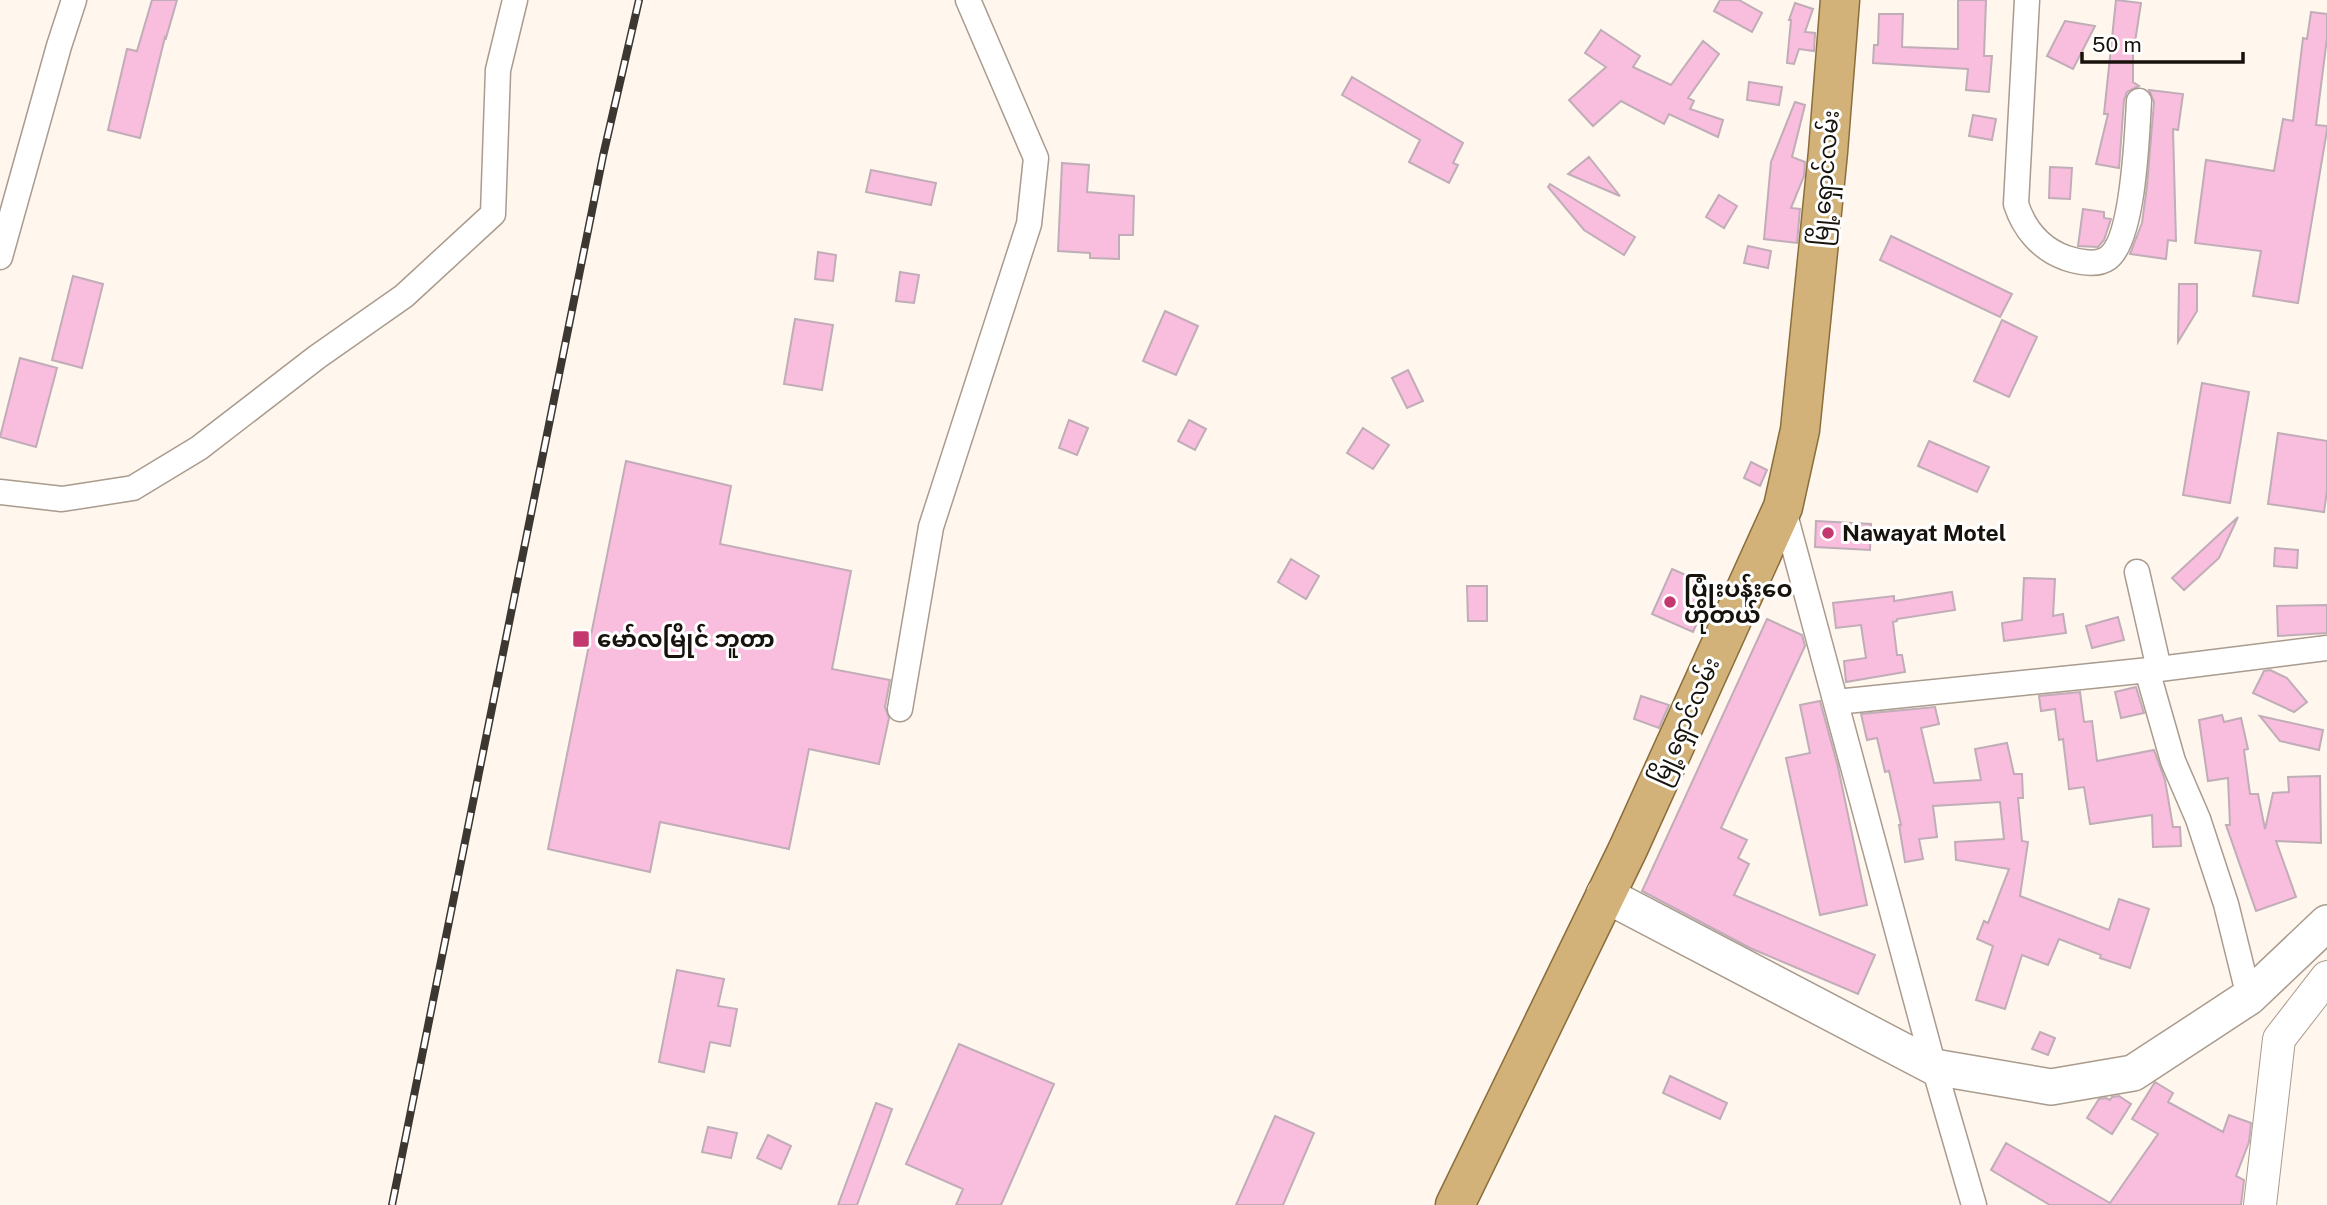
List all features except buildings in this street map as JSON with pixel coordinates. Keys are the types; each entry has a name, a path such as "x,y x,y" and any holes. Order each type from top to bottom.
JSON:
{"highway":[{"name":"မြို့ရှောင်လမ်း","path":"1455,1205 1633,837 1783,507 1800,430 1828,152 1840,0"}],"main road":[{"path":"1604,894 1934,1067 2051,1087 2133,1073 2249,997 2327,923"}],"street":[{"path":"0,257 59,46 75,0"},
{"path":"0,492 62,499 134,488 198,448 317,357 404,296 493,214 498,70 515,0"},
{"path":"900,709 931,527 1029,224 1036,158 968,0"},
{"path":"2028,0 2016,204 2028,232 2045,247 2065,258 2087,263 2099,262 2109,257 2116,247 2131,200 2139,101"},
{"path":"1783,507 1934,1067 1974,1205"},
{"path":"2137,572 2153,670 2173,761 2198,819 2226,904 2249,997"},
{"path":"1836,702 2153,670 2327,648"},
{"path":"2260,1205 2279,1039 2327,977"}],"railway":[{"path":"392,1205 603,156 639,0"}],"place":[{"name":"Nawayat Motel","path":"1828,533"},
{"name":"ပြုံးပန်းဝေ ဟိုတယ်","path":"1670,602"},
{"name":"မော်လမြိုင် ဘူတာ","path":"581,639"}]}
